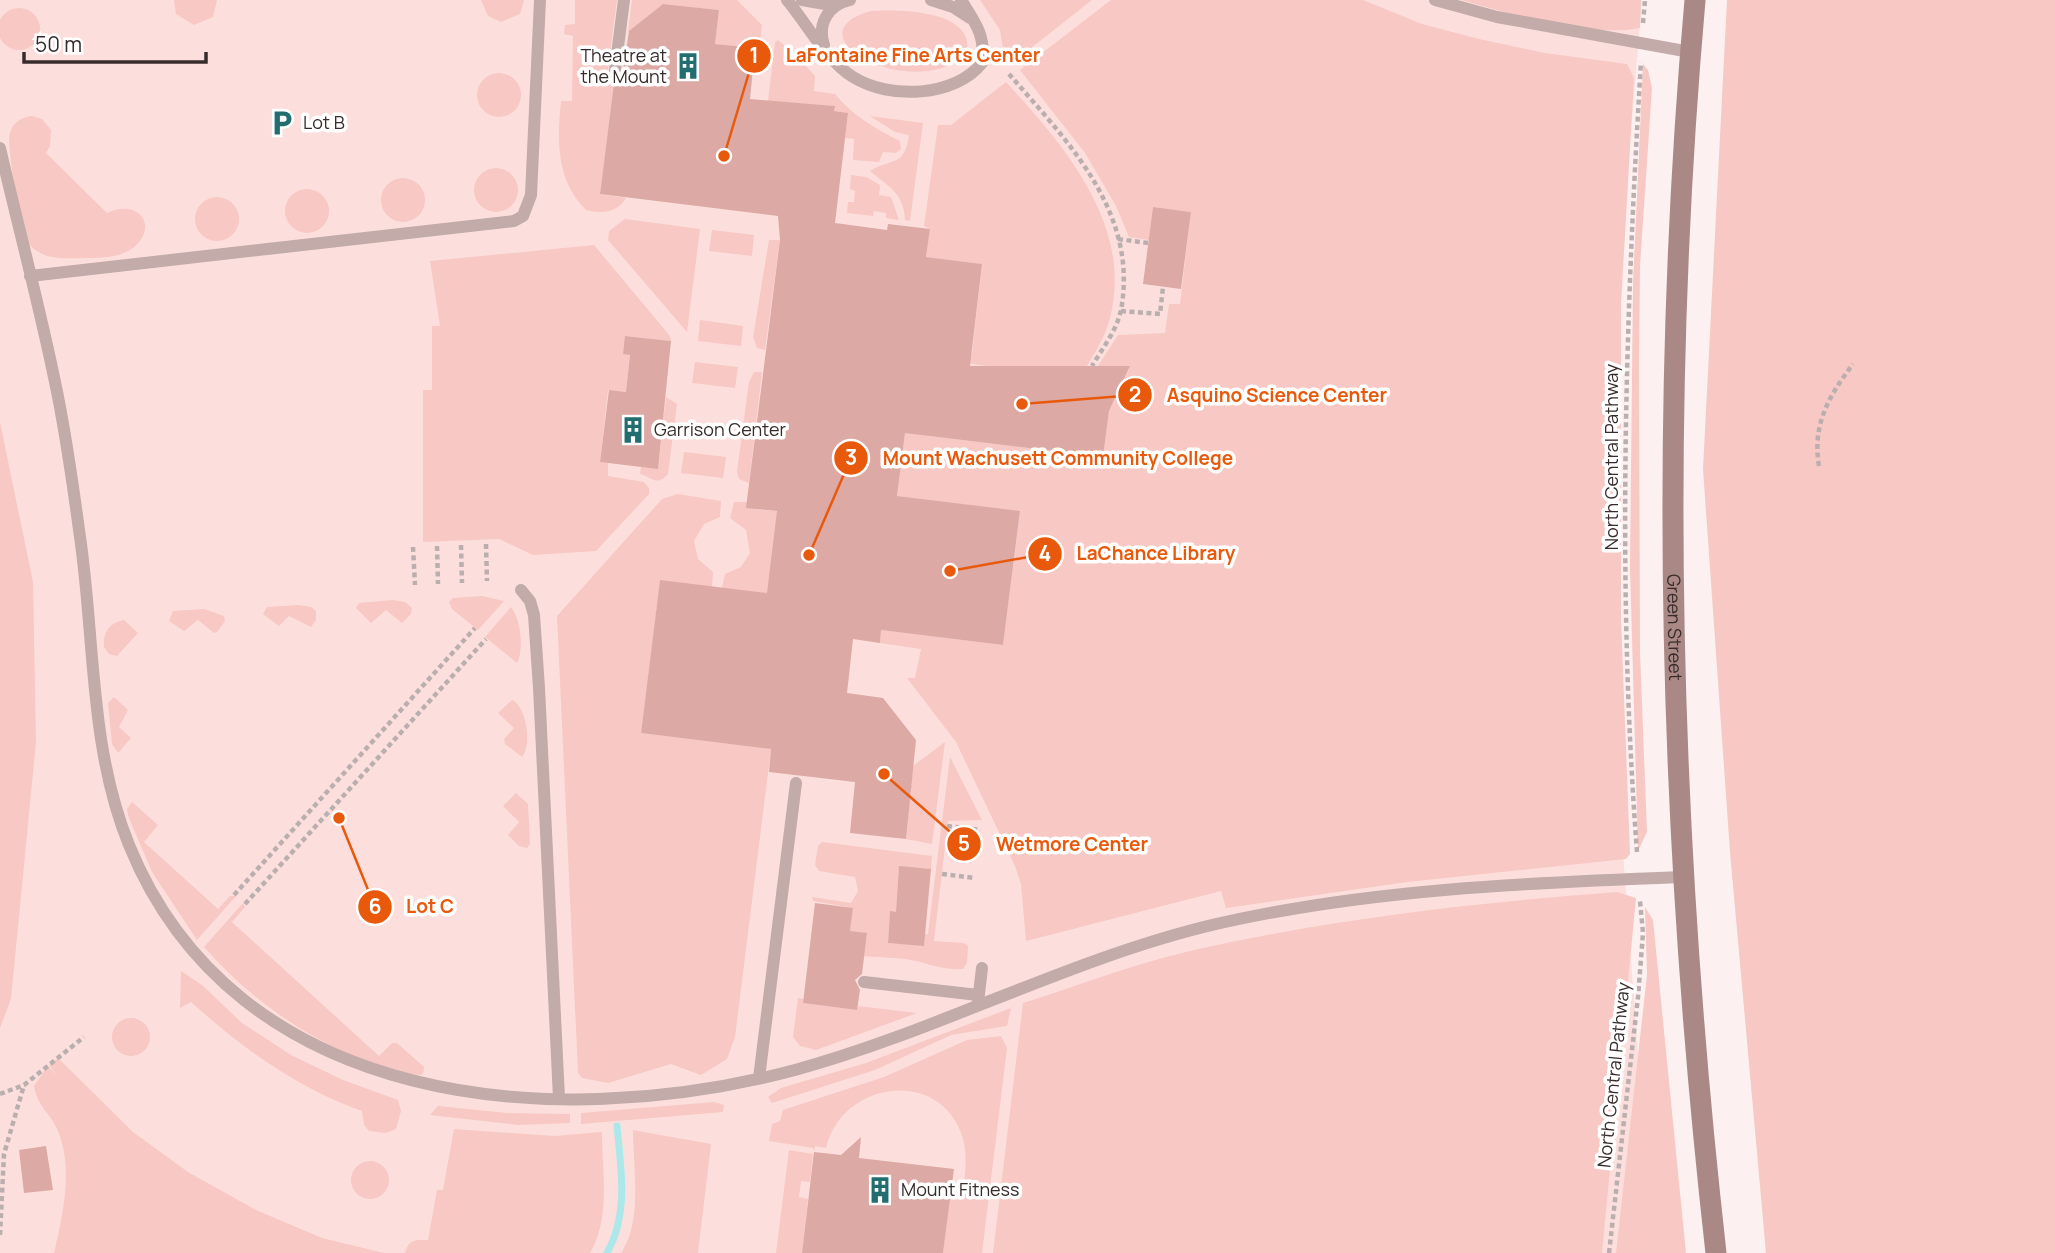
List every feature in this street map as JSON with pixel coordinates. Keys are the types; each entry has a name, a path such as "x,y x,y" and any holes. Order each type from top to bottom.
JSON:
{"street":[{"name":"Green Street","path":"1695,0 1677,277 1671,463 1674,676 1682,877 1716,1253"}],"lane":[{"path":"30,276 514,221 523,216 531,195 540,0"},
{"path":"615,70 624,0"},
{"path":"787,0 827,52 853,77 880,87 914,91 958,83 982,62 985,44 961,0"},
{"path":"802,0 825,4 845,1"},
{"path":"931,0 967,15 979,29"},
{"path":"1435,0 1497,17 1690,52"},
{"path":"827,52 822,41 823,22 828,12 845,1"},
{"path":"0,148 54,376 82,547 99,720 109,781 127,842 156,901 193,952 239,998 319,1048 411,1081 484,1093 559,1098 675,1092 759,1078 837,1056 978,1001 1117,954 1179,934 1248,918 1443,889 1682,877"},
{"path":"521,590 530,601 534,615 559,1098"},
{"path":"759,1078 796,783"},
{"path":"978,1001 982,968"},
{"path":"864,982 978,1001"}],"path":[{"path":"1643,23 1645,0"},
{"name":"North Central Pathway","path":"1637,852 1626,577 1627,301 1641,62"},
{"path":"1009,74 1068,142 1107,201 1124,264 1121,312 1091,366"},
{"path":"1117,239 1148,243"},
{"path":"1121,312 1160,314 1163,286"},
{"path":"1819,466 1816,442 1824,410 1853,364"},
{"path":"486,544 487,581"},
{"path":"461,545 462,583"},
{"path":"437,546 438,584"},
{"path":"413,547 415,585"},
{"path":"234,895 475,628"},
{"path":"245,904 486,639"},
{"path":"947,826 981,830"},
{"path":"942,874 975,878"},
{"name":"North Central Pathway","path":"1609,1253 1638,997 1643,933 1640,901"},
{"path":"0,1094 24,1085 84,1037"},
{"path":"0,1235 4,1154 24,1085"}],"shaded area":[{"path":"0,0 1642,0 1617,298 1620,812 1653,1253 0,1253"},
{"path":"174,0 217,0 213,17 194,25 176,14"},
{"path":"481,0 524,0 520,14 501,22 488,16"},
{"path":"575,0 617,0 606,83 614,83 600,194 626,198 618,207 603,212 586,210 576,198 564,173 559,145 561,101 572,101 573,36 564,34 565,25 575,24"},
{"path":"632,0 737,0 762,25 759,49 715,44 719,10 663,4 628,32"},
{"path":"980,0 1092,0 1013,62 1003,49 1000,30"},
{"path":"1111,0 1363,0 1422,24 1479,39 1545,53 1627,64 1634,78 1621,304 1621,619 1630,854 1626,859 1407,882 1226,908 1221,891 1026,941 1021,884 1015,866 956,742 907,678 915,678 921,649 880,643 881,630 1003,645 1020,512 897,496 910,394 929,436 1103,457 1109,411 1130,367 1098,366 1118,335 1165,333 1169,304 1180,304 1191,212 1153,207 1149,240 1129,237 1116,206 1085,153 1020,70"},
{"path":"1462,0 1641,0 1640,28 1599,30 1575,27 1526,18"},
{"path":"1727,0 2055,0 2055,1253 1766,1253 1730,852 1703,469"},
{"path":"19,8 34,14 40,29 34,44 19,50 4,44 -2,29 4,14"},
{"path":"871,11 918,12 950,21 961,29 967,41 966,56 941,68 914,72 888,68 865,59 849,47 842,34 849,21"},
{"path":"778,40 785,46 783,61 805,65 815,76 814,91 835,94 865,121 900,141 901,149 896,153 883,152 879,162 853,160 854,139 845,138 848,113 834,111 834,106 768,101 775,42"},
{"path":"1643,64 1648,70 1652,88 1640,266 1640,652 1647,832 1638,851 1630,567 1633,284"},
{"path":"499,73 514,80 521,95 514,110 499,117 484,110 477,95 484,80"},
{"path":"1006,82 1070,159 1103,219 1112,251 1115,284 1110,318 1087,366 986,366 947,360 972,354 982,264 926,257 930,229 924,226 938,125 951,125"},
{"path":"32,116 42,119 51,130 50,146 46,153 107,213 133,210 143,219 144,233 130,250 110,257 66,258 42,254 29,244 18,209 9,138 16,122"},
{"path":"870,116 923,123 910,221 905,220 898,196 870,171 900,157 909,135 895,132"},
{"path":"496,168 511,175 518,190 511,205 496,212 481,205 474,190 481,175"},
{"path":"851,175 866,177 880,185 879,195 891,197 899,220 886,218 886,213 874,211 873,216 847,213 848,202 854,202 855,191 850,189"},
{"path":"403,178 418,185 425,200 418,215 403,222 388,215 381,200 388,185"},
{"path":"307,189 322,196 329,211 322,226 307,233 292,226 285,211 292,196"},
{"path":"217,197 232,204 239,219 232,234 217,241 202,234 195,219 202,204"},
{"path":"625,219 700,229 687,332 608,240 609,231"},
{"path":"712,230 754,235 752,256 709,251"},
{"path":"769,240 780,240 765,350 757,348 753,337"},
{"path":"594,245 670,336 671,341 626,336 623,354 630,355 626,392 608,390 600,462 608,463 608,476 644,482 649,488 649,494 596,551 533,555 499,539 423,542 423,390 432,390 432,326 440,326 430,261"},
{"path":"700,320 743,326 741,346 698,341"},
{"path":"695,362 738,367 735,388 692,383"},
{"path":"754,372 762,372 749,483 739,479 737,471 749,382"},
{"path":"666,397 677,404 668,474 657,481 640,474 641,467 658,468"},
{"path":"0,422 33,582 36,742 11,999 0,1028"},
{"path":"684,452 726,457 723,478 681,473"},
{"path":"678,494 721,501 720,517 704,524 694,541 698,559 713,572 712,587 660,581 641,733 771,749 735,1037 727,1059 701,1075 671,1064 608,1083 582,1078 578,1073 557,616 662,499"},
{"path":"734,502 747,502 747,508 782,512 771,594 722,588 725,574 741,567 750,553 746,530 730,518"},
{"path":"482,596 504,601 478,630 452,609 449,602 453,598"},
{"path":"392,600 405,602 412,608 411,614 402,623 386,610 371,623 356,608 359,603"},
{"path":"267,607 311,607 316,611 316,620 311,627 289,616 279,626 263,614"},
{"path":"511,607 520,635 517,663 485,637"},
{"path":"204,609 224,616 225,621 217,632 214,633 198,620 184,631 169,621 173,611"},
{"path":"124,620 138,633 117,656 109,654 104,647 106,633 114,623"},
{"path":"114,697 128,710 119,727 131,738 118,753 112,744 108,703"},
{"path":"512,700 521,710 526,727 527,744 522,757 505,744 504,739 514,728 498,713"},
{"path":"945,742 932,844 906,839 913,766"},
{"path":"950,757 982,820 948,821 934,941 964,943 968,946 967,963 963,969 951,969 907,959 864,956 867,934 850,931 853,908 813,901 812,897 851,903 858,891 855,877 819,871 815,865 818,846 822,842 932,856 931,869 899,867 896,912 890,912 888,943 924,945 925,934 928,934"},
{"path":"516,793 528,804 530,844 527,848 519,846 508,835 519,822 503,806"},
{"path":"132,802 158,825 144,842 218,909 230,896 236,896 197,940 152,872 129,818 127,809"},
{"path":"1617,892 1636,898 1602,1253 993,1253 1023,1003 1165,957 1239,940 1347,921 1454,907"},
{"path":"243,903 245,907 232,922 379,1056 392,1043 397,1043 424,1067 423,1074 415,1075 366,1061 339,1050 289,1022 244,987 204,947"},
{"path":"1645,907 1653,920 1686,1253 1616,1253 1647,975"},
{"path":"181,971 202,985 242,1023 291,1055 343,1080 398,1100 401,1111 396,1129 386,1133 369,1131 364,1125 362,1111 315,1091 271,1065 191,1002 180,1008"},
{"path":"798,998 803,999 803,1003 857,1010 858,1006 917,1013 816,1050 800,1046 793,1037"},
{"path":"1011,1008 1007,1026 951,1035 875,1070 772,1103 768,1097 781,1088 866,1063"},
{"path":"131,1018 144,1024 150,1037 144,1050 131,1056 118,1050 112,1037 118,1024"},
{"path":"1001,1036 1007,1048 982,1253 943,1253 950,1199 962,1200 965,1153 958,1126 945,1108 928,1096 908,1091 887,1092 867,1098 849,1110 835,1126 826,1148 815,1146 814,1152 813,1148 769,1141 772,1124 780,1121 783,1110 884,1077 967,1040"},
{"path":"58,1058 133,1132 188,1172 256,1210 322,1238 384,1253 54,1253 65,1191 65,1159 57,1129 38,1099 34,1086 48,1066 57,1075 49,1065"},
{"path":"714,1102 724,1105 723,1112 581,1124 581,1113"},
{"path":"438,1106 507,1113 570,1114 570,1123 519,1125 430,1115"},
{"path":"454,1129 555,1136 602,1132 603,1209 597,1239 590,1253 405,1253 413,1241 428,1240 437,1190 443,1190"},
{"path":"633,1130 711,1144 698,1253 621,1253 628,1240 634,1210"},
{"path":"789,1150 813,1154 810,1182 801,1181 799,1197 808,1199 802,1253 776,1253"},
{"path":"370,1161 383,1167 389,1180 383,1193 370,1199 357,1193 351,1180 357,1167"}],"building":[{"path":"663,4 719,10 715,44 755,48 750,99 835,106 834,111 848,113 835,223 887,230 888,224 930,229 926,257 982,264 970,366 1130,366 1109,411 1103,457 905,433 897,496 1020,511 1003,645 881,630 880,643 853,639 847,693 883,698 916,740 906,839 850,833 855,782 769,772 771,749 641,733 660,580 767,593 777,511 746,508 780,240 778,216 600,194 614,83 621,84 629,31"},
{"path":"1153,207 1191,212 1181,289 1143,284"},
{"name":"Garrison Center","path":"625,336 671,341 658,469 600,462 609,390 626,392 630,355 623,354"},
{"path":"899,866 931,869 924,946 888,943 890,911 896,912"},
{"path":"815,903 853,908 850,931 867,933 862,974 855,980 860,990 857,1010 803,1003"},
{"name":"Mount Fitness","path":"861,1137 859,1158 954,1169 943,1253 802,1253 814,1152 841,1155"},
{"path":"46,1146 53,1190 24,1193 19,1150"}],"waterway":[{"path":"607,1253 614,1238 621,1207 617,1126"}],"place":[{"name":"Theatre at the Mount","path":"688,66"},
{"name":"Lot B","path":"282,123"},
{"name":"LaFontaine Fine Arts Center","path":"724,156"},
{"name":"Asquino Science Center","path":"1022,404"},
{"name":"Garrison Center","path":"633,430"},
{"name":"Mount Wachusett Community College","path":"809,555"},
{"name":"LaChance Library","path":"950,571"},
{"name":"Wetmore Center","path":"884,774"},
{"name":"Lot C","path":"339,818"},
{"name":"Mount Fitness","path":"880,1190"}]}
